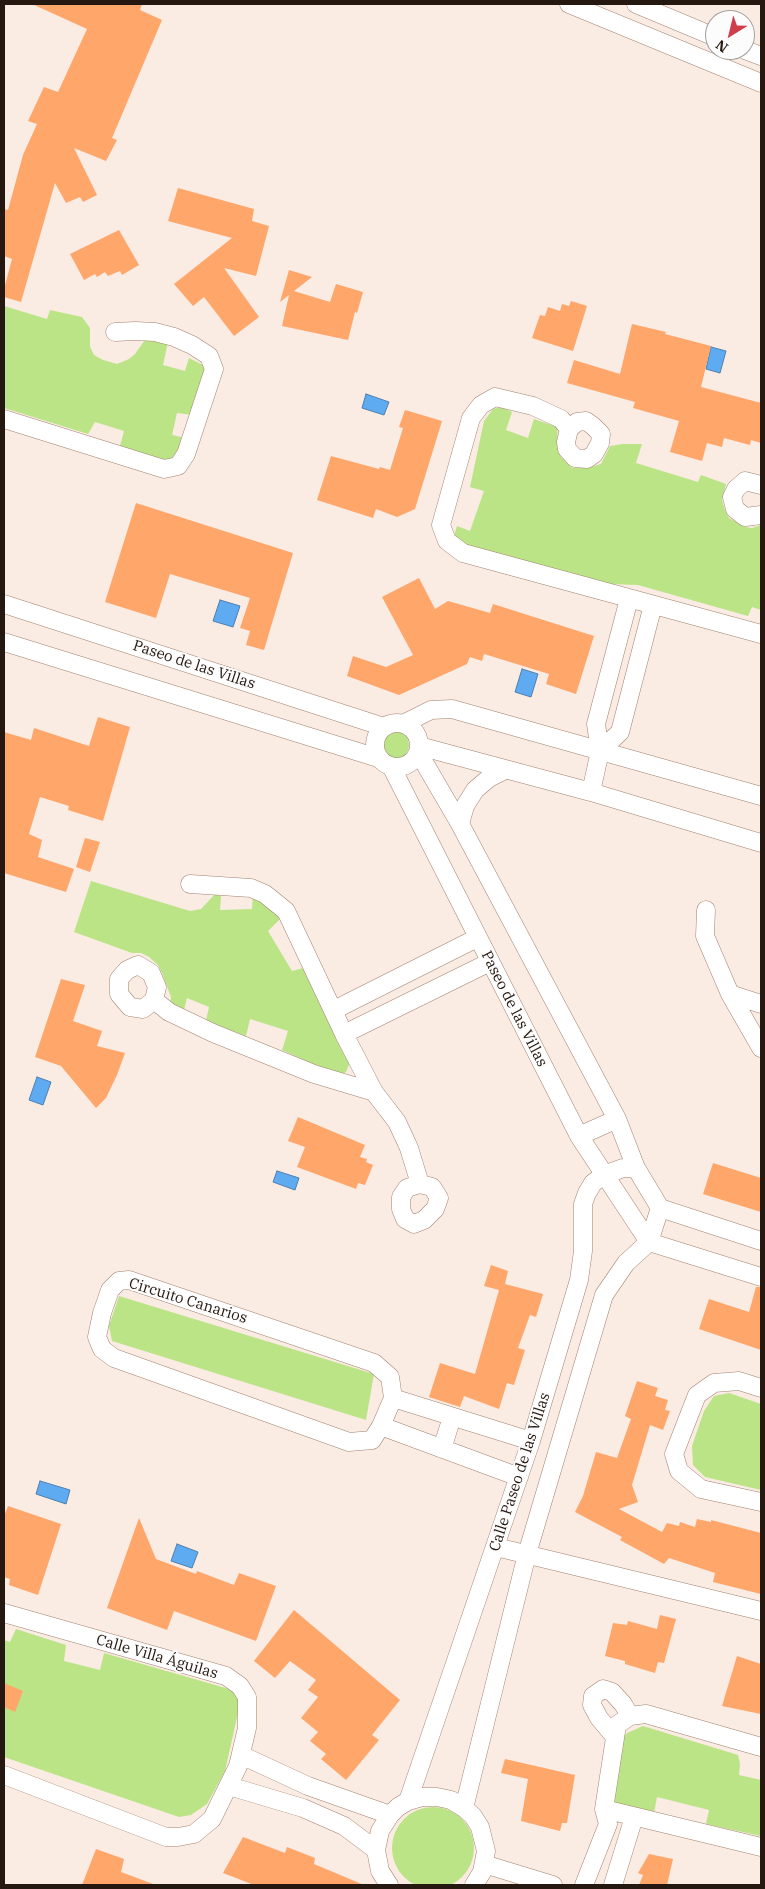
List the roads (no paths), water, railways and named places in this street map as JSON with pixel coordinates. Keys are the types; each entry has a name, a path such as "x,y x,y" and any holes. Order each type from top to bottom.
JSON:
{"street":[{"path":"569,4 761,83"},
{"path":"636,4 705,33"},
{"path":"5,425 164,469 178,466 186,454 214,369 208,356 192,345 174,337 155,332 135,330 115,332"},
{"path":"569,429 561,419 533,406 495,397 481,404 471,418 441,525 447,541 463,553 761,634"},
{"path":"761,485 745,481 736,489 732,497 735,509 746,517 761,515"},
{"path":"591,792 600,751 596,724 629,599"},
{"name":"Paseo de las Villas","path":"4,604 384,727"},
{"path":"600,751 620,732 653,605"},
{"path":"4,642 399,768 411,763 419,749"},
{"path":"610,670 634,675"},
{"path":"385,763 374,750 374,741 384,727 390,724 404,724 431,710 452,709 761,796"},
{"path":"404,724 415,732 419,749 617,1119 636,1168 660,1208 761,1241"},
{"path":"419,749 591,792 761,843"},
{"name":"Paseo de las Villas","path":"385,763 478,938 579,1136 650,1242"},
{"path":"460,824 465,806 475,790 489,778 505,770"},
{"path":"190,884 251,888 265,894 286,911 344,1034 374,1092 397,1122 410,1148 420,1184"},
{"path":"706,910 705,936 730,994 761,1048"},
{"path":"334,1010 478,938"},
{"path":"344,1034 490,962"},
{"path":"394,980 406,1004"},
{"path":"730,994 761,1004"},
{"path":"154,1000 169,1012 213,1033 314,1074 374,1092"},
{"path":"579,1136 617,1119"},
{"path":"604,1175 623,1168 636,1168"},
{"name":"Calle Paseo de las Villas","path":"408,1801 531,1441 579,1280 583,1251 583,1204 593,1183 604,1175"},
{"path":"660,1208 650,1242 761,1277"},
{"name":"Calle Paseo de las Villas","path":"464,1808 527,1554 604,1295 626,1263 650,1242"},
{"name":"Circuito Canarios","path":"129,1280 374,1363 390,1377 393,1398 381,1426 372,1440 349,1442 114,1358 102,1349 97,1337 102,1313 110,1290 118,1281 129,1280"},
{"path":"761,1388 739,1381 714,1383 697,1394 674,1454 679,1471 701,1489 761,1502"},
{"path":"393,1398 531,1441"},
{"path":"442,1449 452,1417"},
{"path":"381,1426 519,1477"},
{"path":"496,1547 761,1611"},
{"name":"Calle Villa Águilas","path":"4,1613 226,1676 240,1686 247,1697 247,1728 242,1755 212,1819 194,1834 166,1837 4,1775"},
{"path":"615,1737 595,1712 592,1705 593,1696 603,1690 612,1692 623,1704 630,1716"},
{"path":"584,1885 608,1824 604,1809 617,1725 630,1716 646,1714 761,1747"},
{"path":"242,1755 308,1786 390,1815"},
{"path":"229,1786 303,1808 344,1826 376,1850"},
{"path":"303,1808 308,1786"},
{"path":"389,1885 380,1871 376,1850 380,1831 390,1815 408,1801 422,1797 437,1796 452,1800 464,1808 473,1816 480,1827 486,1851 482,1872 474,1885"},
{"path":"604,1809 761,1847"},
{"path":"613,1885 634,1817"},
{"path":"484,1864 553,1885"}],"water":[{"path":"711,347 726,351 720,373 706,369"},
{"path":"366,394 389,402 384,415 362,408"},
{"path":"220,600 240,606 233,627 213,621"},
{"path":"522,669 538,674 531,697 515,692"},
{"path":"37,1077 51,1082 43,1105 29,1100"},
{"path":"277,1171 299,1178 295,1190 273,1182"},
{"path":"40,1481 70,1490 66,1504 36,1494"},
{"path":"177,1544 198,1552 192,1568 171,1561"}]}
